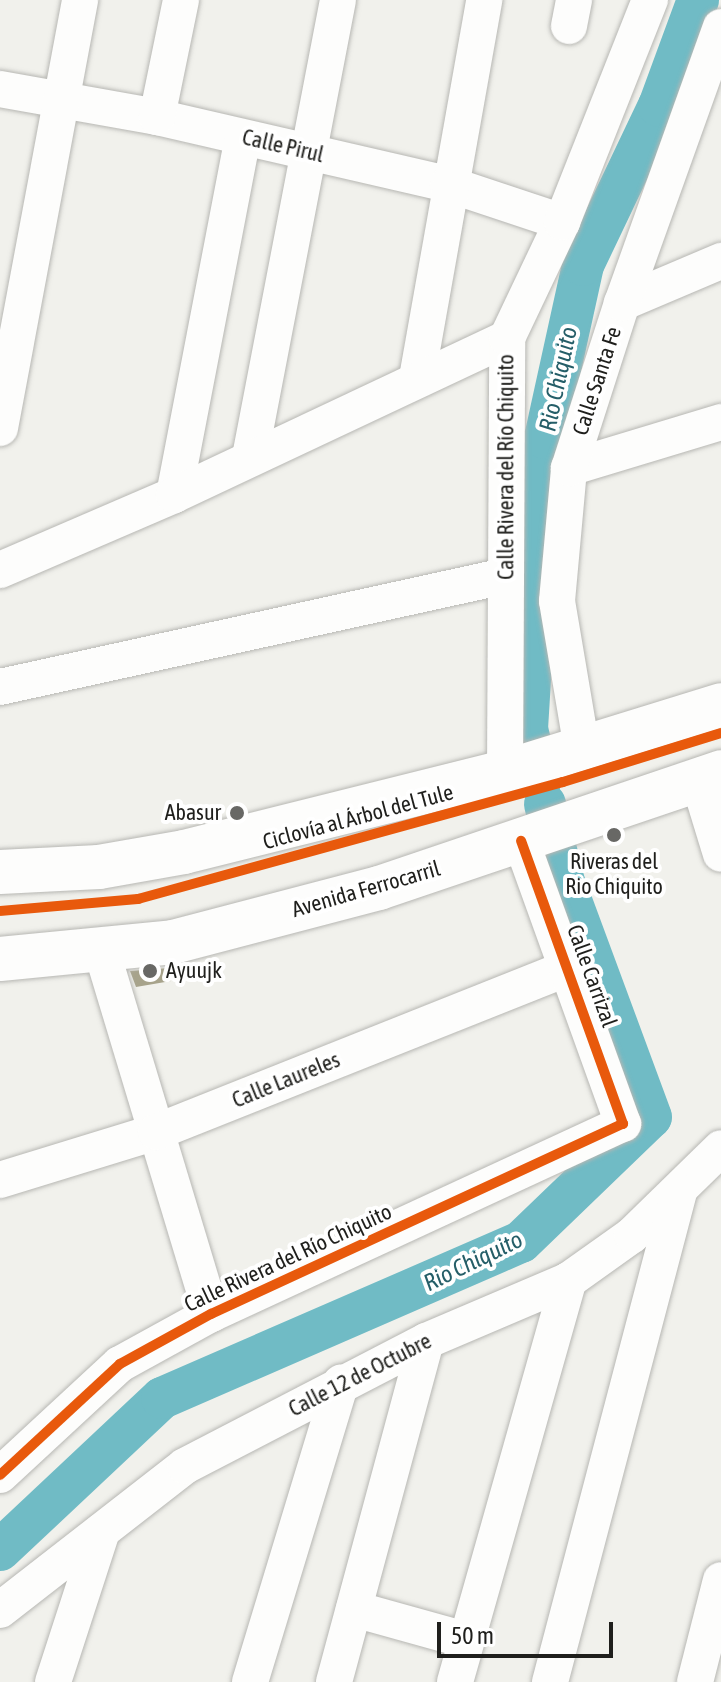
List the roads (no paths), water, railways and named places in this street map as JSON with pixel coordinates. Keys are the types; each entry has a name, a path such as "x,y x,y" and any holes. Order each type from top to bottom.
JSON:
{"main road":[{"path":"0,872 99,867 184,852 514,769 721,705"},
{"name":"Avenida Ferrocarril","path":"0,959 102,952 173,942 379,888 579,823 710,775"}],"street":[{"path":"0,428 80,0"},
{"path":"157,117 181,0"},
{"path":"250,457 311,153 338,0"},
{"path":"417,378 448,184 484,0"},
{"name":"Calle Rivera del Río Chiquito","path":"514,769 505,576 507,338 562,222 650,0"},
{"name":"Calle Santa Fe","path":"574,752 557,601 569,468 622,303 721,27"},
{"name":"Calle Pirul","path":"0,89 157,117 448,184 562,222"},
{"path":"174,495 243,138"},
{"path":"622,303 721,261"},
{"path":"0,570 174,495 507,338"},
{"path":"569,468 721,422"},
{"path":"0,687 505,576"},
{"path":"710,775 721,854"},
{"name":"Calle Carrizal","path":"527,839 623,1124"},
{"path":"102,952 211,1314"},
{"name":"Calle Laureles","path":"0,1180 156,1132 568,968"},
{"name":"Calle Rivera del Río Chiquito","path":"0,1475 120,1364 211,1314 623,1124"},
{"name":"Calle 12 de Octubre","path":"0,1610 185,1466 426,1341 569,1280 632,1235 721,1148"},
{"path":"550,1682 679,1192"},
{"path":"455,1682 569,1280"},
{"path":"334,1682 426,1341"},
{"path":"250,1682 341,1383"},
{"path":"53,1682 102,1531"},
{"path":"695,1682 721,1580"},
{"path":"354,1609 466,1640"}],"waterway":[{"name":"Rio Chiquito","path":"540,782 527,729 545,438 583,265 659,106 698,0"},
{"name":"Rio Chiquito","path":"0,1550 162,1398 521,1242 651,1117 563,879 545,804"}],"place":[{"name":"Abasur","path":"237,813"},
{"name":"Riveras del Rio Chiquito","path":"614,835"},
{"name":"Ayuujk","path":"150,971"}]}
